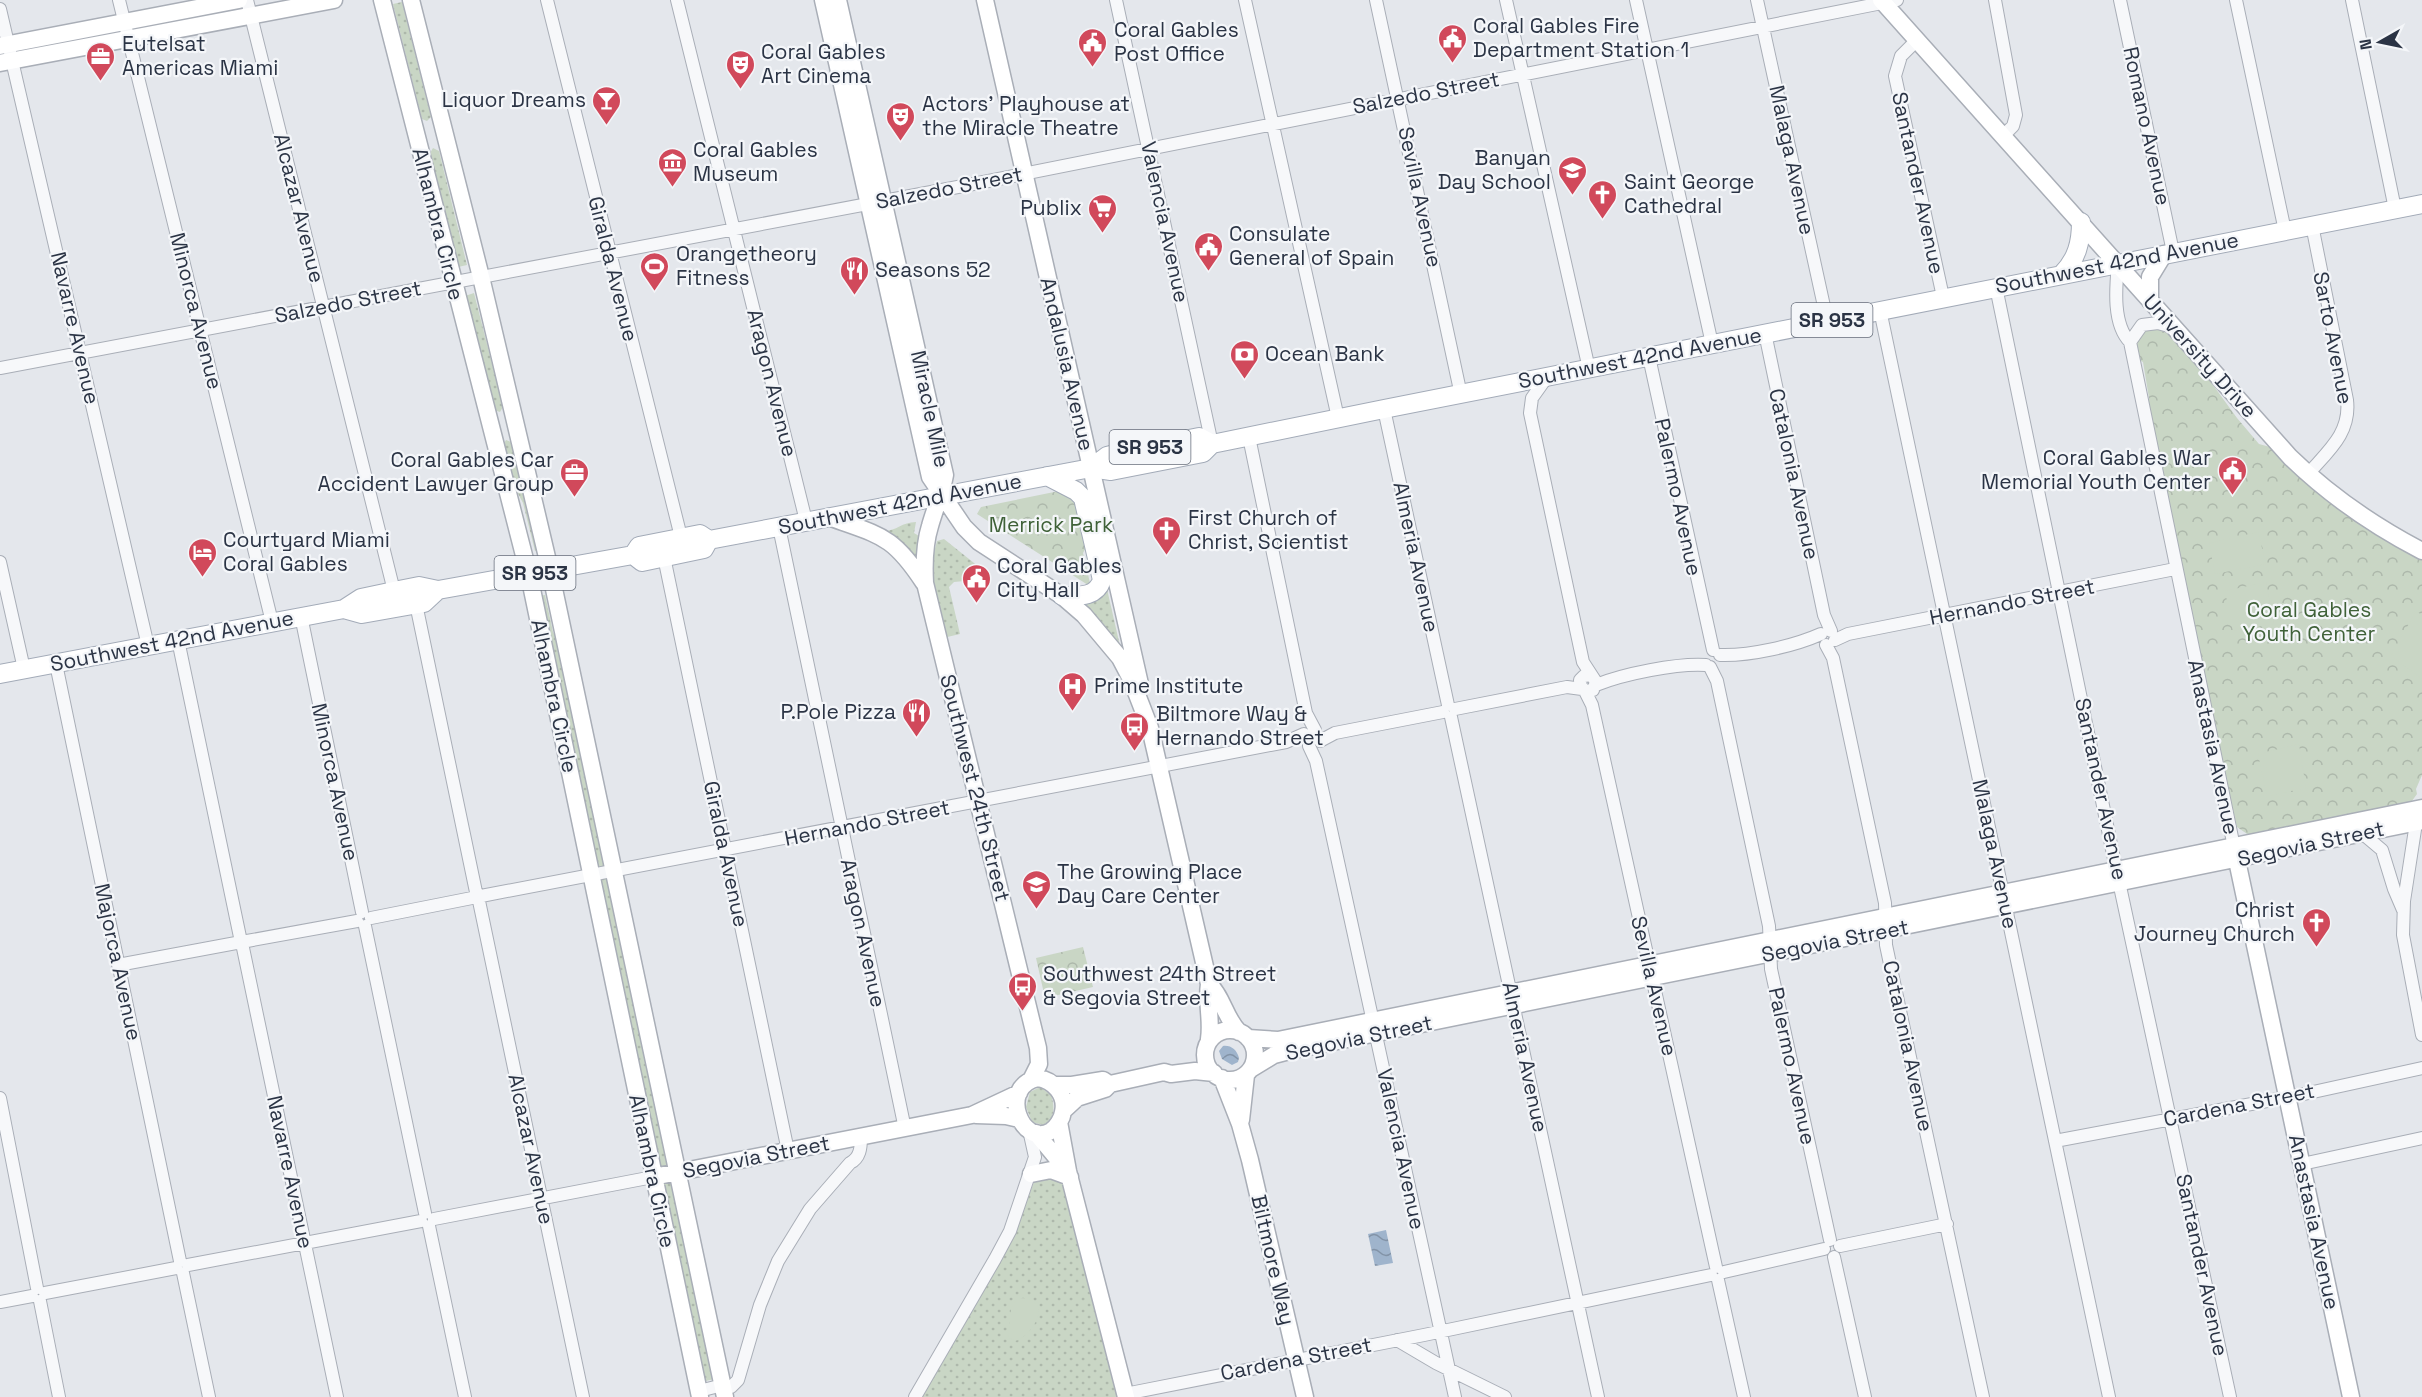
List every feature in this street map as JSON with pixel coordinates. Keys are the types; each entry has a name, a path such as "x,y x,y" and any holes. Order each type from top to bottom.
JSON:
{"main road":[{"name":"Southwest 42nd Avenue","path":"637,558 639,546 681,537 700,534 709,540 1091,468 1111,471 1203,453 1212,444 1338,418 2422,204"},
{"path":"2062,274 2072,263 2079,248 2081,222"},
{"path":"1047,476 1076,491 1083,498 1102,580 1100,587 1091,594 1062,596"},
{"name":"Southwest 42nd Avenue","path":"0,674 344,609 361,598 419,586 438,590 550,570 637,558 664,557 704,549 709,540"},
{"name":"Southwest 42nd Avenue","path":"344,609 362,614 424,603 438,590"},
{"path":"362,614 366,606 382,602 394,591"}],"street":[{"name":"Minorca Avenue","path":"119,0 272,622"},
{"path":"126,31 239,0"},
{"path":"5,54 249,8 334,0"},
{"name":"Alhambra Circle","path":"382,0 529,574 699,1394"},
{"name":"Alhambra Circle","path":"411,0 481,277 550,570 724,1391"},
{"name":"Giralda Avenue","path":"547,0 681,537"},
{"name":"Aragon Avenue","path":"677,0 806,521"},
{"name":"Miracle Mile","path":"823,0 945,475 942,496"},
{"name":"Miracle Mile","path":"838,0 876,202"},
{"name":"Andalusia Avenue","path":"985,0 1150,728"},
{"name":"Valencia Avenue","path":"1116,0 1150,148 1212,444"},
{"path":"1245,0 1338,418"},
{"name":"Sevilla Avenue","path":"1376,0 1461,394"},
{"path":"1506,0 1589,369"},
{"path":"1636,0 1712,344"},
{"name":"Malaga Avenue","path":"1757,0 1827,321"},
{"path":"1995,0 2016,115 2013,126 2004,135"},
{"name":"Romano Avenue","path":"2120,0 2169,253"},
{"path":"2236,0 2285,231"},
{"path":"2352,0 2395,209"},
{"name":"Salzedo Street","path":"0,368 1024,174 1887,1"},
{"name":"University Drive","path":"1887,1 1917,40 2290,457 2308,474 2362,515 2422,551"},
{"name":"Alcazar Avenue","path":"249,8 394,591"},
{"name":"Navarre Avenue","path":"0,9 5,54 80,353 148,646"},
{"name":"Santander Avenue","path":"1917,40 1901,56 1895,80 1943,297"},
{"path":"412,118 423,125 430,126 440,113"},
{"path":"422,158 426,147 432,143 449,149"},
{"name":"Sarto Avenue","path":"2308,474 2343,431 2348,416 2347,400 2312,225"},
{"path":"2150,301 2150,277 2169,253"},
{"name":"Anastasia Avenue","path":"2118,263 2115,296 2123,335 2130,342 2175,569 2351,1397"},
{"name":"Santander Avenue","path":"1996,287 2230,1397"},
{"name":"Malaga Avenue","path":"1880,310 2109,1397"},
{"path":"2130,342 2142,326 2158,323 2172,327"},
{"name":"Catalonia Avenue","path":"1765,333 1885,903 1887,945 1896,992 1983,1397"},
{"name":"Palermo Avenue","path":"1649,357 1769,926 1771,969 1864,1397"},
{"path":"1547,377 1535,392 1530,403 1533,430 1588,683"},
{"path":"487,414 501,418 511,405"},
{"name":"Almeria Avenue","path":"1384,409 1598,1397"},
{"path":"495,444 504,435 519,438"},
{"name":"Valencia Avenue","path":"1249,437 1316,761 1455,1397"},
{"path":"942,496 964,527 980,542 1062,596 1084,615 1120,658 1131,679 1150,728 1209,984 1207,996 1211,1022 1205,1061 1218,1076"},
{"name":"Southwest 24th Street","path":"942,496 930,526 926,545 925,584 976,802 1038,1048 1038,1064 1031,1080"},
{"path":"829,517 883,537 907,558 925,584"},
{"name":"Aragon Avenue","path":"778,527 905,1129"},
{"name":"Giralda Avenue","path":"664,557 788,1150"},
{"path":"0,562 24,669"},
{"name":"Hernando Street","path":"118,965 1312,738 2175,569"},
{"name":"Alcazar Avenue","path":"416,604 583,1397"},
{"name":"Minorca Avenue","path":"301,616 465,1397"},
{"name":"Navarre Avenue","path":"178,640 337,1397"},
{"name":"Majorca Avenue","path":"56,664 209,1397"},
{"name":"Sevilla Avenue","path":"1588,683 1744,1397"},
{"path":"2420,812 2403,911 2405,951 2422,1035"},
{"name":"Segovia Street","path":"1243,1035 1278,1040 1374,1027 2235,853 2420,812"},
{"name":"Segovia Street","path":"2235,853 2363,834 2420,812"},
{"path":"2363,834 2375,841 2382,850 2403,911"},
{"path":"1035,1157 1040,1153 1044,1127 1077,1098 1105,1089 1110,1084 1164,1072 1171,1074 1195,1071 1232,1080 1248,1072 1255,1055 1243,1035 1228,1019 1218,992 1209,984"},
{"name":"Segovia Street","path":"1248,1072 1274,1055 1374,1027"},
{"path":"1164,1072 1169,1065 1189,1060 1220,1033 1243,1035"},
{"name":"Cardena Street","path":"2055,1141 2422,1068"},
{"name":"Biltmore Way","path":"1240,1124 1248,1072"},
{"name":"Biltmore Way","path":"1218,1076 1240,1124 1305,1397"},
{"path":"915,1397 1001,1249 1031,1174 1044,1127 1062,1097 1054,1085 1045,1079 1031,1080 1018,1093 1016,1110 1044,1127 1069,1174 1125,1395"},
{"path":"1054,1085 1072,1085 1102,1080 1110,1084"},
{"name":"Segovia Street","path":"0,1302 905,1129 972,1114 1018,1093"},
{"path":"0,1098 59,1397"},
{"name":"Segovia Street","path":"972,1114 1006,1116 1044,1127"},
{"path":"1044,1127 1069,1174"},
{"path":"699,1394 724,1391 735,1384 741,1374 758,1312 778,1261 807,1214 850,1163 856,1138"},
{"path":"2302,1164 2422,1138"},
{"path":"1031,1174 1051,1170 1069,1174"},
{"path":"1440,1331 1947,1224"},
{"name":"Cardena Street","path":"1125,1395 1440,1331"},
{"path":"1397,1340 1449,1370 1505,1397"}],"green space":[{"path":"402,2 431,117 427,121 422,119 393,4"},
{"path":"433,148 439,151 467,265 458,267 430,153"},
{"path":"474,293 503,407 500,412 494,410 465,296"},
{"name":"Coral Gables Youth Center","path":"2151,326 2167,333 2205,374 2259,444 2270,447 2422,555 2422,775 2416,789 2417,794 2409,805 2250,836 2237,827 2147,405 2149,398 2143,362 2137,359 2136,336"},
{"path":"506,440 511,442 538,550 535,551 523,503 512,482 503,445"},
{"name":"Merrick Park","path":"1059,491 1076,502 1088,544 1083,553 1090,583 1088,585 977,514 981,507"},
{"path":"916,522 914,533 919,536 917,563 885,531"},
{"path":"2258,532 2266,564 2215,574 2209,543"},
{"path":"944,539 979,567 977,569 980,571 975,580 954,582 949,587 960,634 943,638 935,601 931,564 937,541"},
{"path":"2266,582 2274,624 2233,631 2225,591"},
{"path":"1107,589 1120,646 1083,600"},
{"path":"545,595 553,632 560,645 608,865 594,868 536,596"},
{"path":"2416,611 2422,615 2422,679 2391,656"},
{"path":"2299,744 2306,788 2267,796 2258,754"},
{"path":"610,876 672,1166 657,1169 596,879"},
{"path":"1083,947 1093,987 1045,998 1036,958"},
{"path":"1040,1087 1051,1095 1053,1104 1052,1116 1043,1125 1032,1122 1026,1107 1030,1092"},
{"path":"1042,1175 1063,1182 1120,1397 921,1397 1020,1219 1034,1182"},
{"path":"675,1179 718,1378 702,1382 659,1182"},
{"path":"1023,1298 1035,1303 1038,1309 1037,1320 1024,1336 1015,1341 1008,1337 1011,1309 1016,1300"}],"water":[{"path":"1223,1046 1229,1046 1235,1050 1239,1058 1238,1062 1232,1065 1222,1059 1219,1051"},
{"path":"1386,1230 1393,1263 1375,1266 1368,1234"}],"place":[{"name":"Coral Gables Fire Department Station 1","path":"1452,64"},
{"name":"Coral Gables Post Office","path":"1093,68"},
{"name":"Eutelsat Americas Miami","path":"101,82"},
{"name":"Coral Gables Art Cinema","path":"740,90"},
{"name":"Liquor Dreams","path":"607,126"},
{"name":"Actors' Playhouse at the Miracle Theatre","path":"901,142"},
{"name":"Coral Gables Museum","path":"672,188"},
{"name":"Banyan Day School","path":"1572,196"},
{"name":"Saint George Cathedral","path":"1603,220"},
{"name":"Publix","path":"1103,234"},
{"name":"Consulate General of Spain","path":"1208,272"},
{"name":"Orangetheory Fitness","path":"655,292"},
{"name":"Seasons 52","path":"854,296"},
{"name":"Ocean Bank","path":"1244,380"},
{"name":"Coral Gables War Memorial Youth Center","path":"2232,496"},
{"name":"Coral Gables Car Accident Lawyer Group","path":"575,498"},
{"name":"First Church of Christ, Scientist","path":"1167,556"},
{"name":"Courtyard Miami Coral Gables","path":"202,578"},
{"name":"Coral Gables City Hall","path":"976,604"},
{"name":"Prime Institute","path":"1073,712"},
{"name":"P.Pole Pizza","path":"917,738"},
{"name":"Biltmore Way & Hernando Street","path":"1135,752"},
{"name":"The Growing Place Day Care Center","path":"1036,910"},
{"name":"Christ Journey Church","path":"2316,948"},
{"name":"Southwest 24th Street & Segovia Street","path":"1022,1012"}]}
